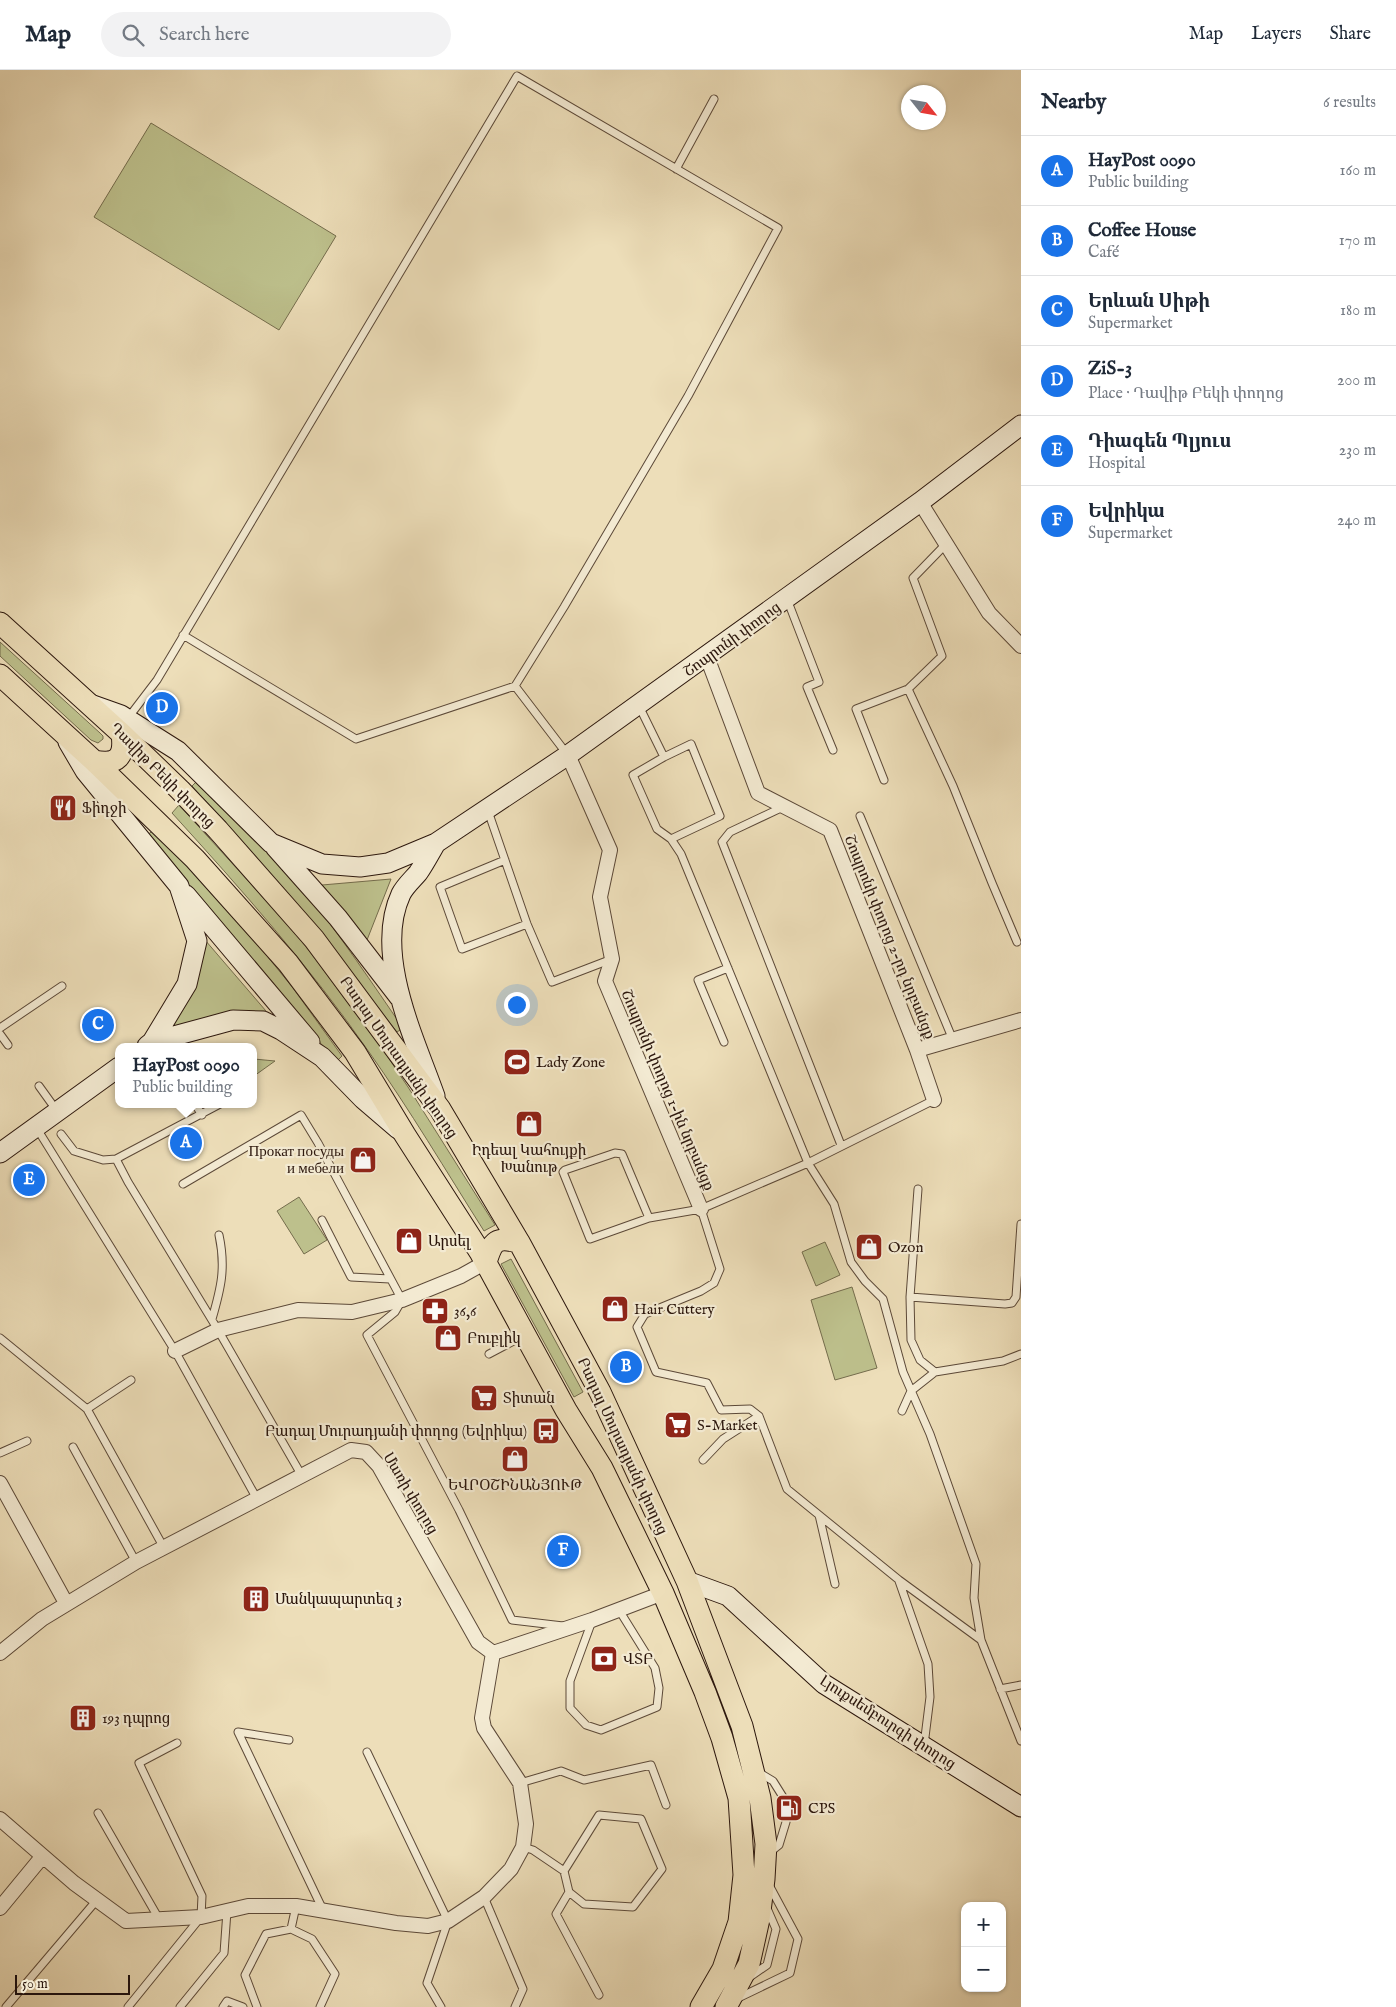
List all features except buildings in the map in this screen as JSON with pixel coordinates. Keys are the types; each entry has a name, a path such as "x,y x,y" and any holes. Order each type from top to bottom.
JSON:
{"main road":[{"name":"Շոպրոնի փողոց","path":"271,843 322,864 360,867 388,863 436,843 488,810 707,657 920,502 1021,425"},
{"name":"Դավիթ Բեկի փողոց","path":"0,623 89,704 124,726 314,939"},
{"path":"0,675 94,762 108,764 118,759 123,746 124,726 178,752 271,843 338,918 401,1000"},
{"path":"63,732 85,772 322,1057 363,1099 405,1135"},
{"name":"Բադալ Մուրադյանի փողոց","path":"94,762 196,858 288,963 355,1052 405,1135 486,1262 566,1410 602,1468 663,1593 722,1738 739,1798 744,1875 739,1922 723,1969 701,2007"},
{"path":"436,843 419,872 402,893 392,922 392,952 401,1000 440,1110"},
{"path":"152,1043 188,984 197,941 179,886"},
{"name":"Բադալ Մուրադյանի փողոց","path":"314,939 440,1110 520,1242 600,1392 687,1581 742,1726 760,1798 766,1844 761,1900 748,1964 732,1997"},
{"path":"158,1043 233,1020 263,1021 296,1039 322,1057"},
{"path":"0,1153 115,1069"},
{"path":"486,1262 490,1250 497,1241 504,1239 520,1242"},
{"path":"566,1410 577,1413 588,1411 596,1403 600,1392"},
{"name":"Լյուքսեմբուրգի փողոց","path":"687,1581 728,1596 824,1684 1021,1807"}],"street":[{"path":"920,502 989,613 1021,646"},
{"name":"Շոպրոնի փողոց 2-րդ նրբանցք","path":"707,657 758,793 830,830 917,1050 934,1100"},
{"name":"Շոպրոնի փողոց 1-ին նրբանցք","path":"568,755 610,850 600,897 612,959 605,981 701,1209"},
{"path":"917,1050 1021,1020"},
{"path":"175,1351 215,1325 298,1310 352,1312 402,1300 461,1276 486,1262"},
{"name":"Մառի փողոց","path":"0,1653 37,1623 66,1603 136,1562 351,1450 366,1452 381,1471 478,1642 493,1653"},
{"path":"0,1483 66,1603"},
{"path":"0,1818 42,1857 96,1901 126,1921 201,1917 248,1906 296,1906 404,1924 428,1926 448,1921 484,1898 511,1869 523,1847 526,1824 520,1783 484,1728 482,1718 493,1653 592,1620 663,1593"},
{"path":"0,1908 42,1857"}],"lane":[{"path":"124,726 157,680 183,635 517,76 778,228 688,396 516,686 356,739 183,635"},
{"path":"676,169 714,100"},
{"path":"884,780 856,709 908,689 942,656 913,578 947,544"},
{"path":"786,599 819,682 806,687 834,750"},
{"path":"516,686 568,755"},
{"path":"908,689 954,786 1017,942"},
{"path":"638,706 664,757"},
{"path":"671,839 720,816 691,744 664,757 633,776 657,829 671,839 681,854 808,1163 834,1204 851,1262 865,1281 883,1299 903,1372 930,1434 976,1564 974,1598 981,1640 1021,1741"},
{"path":"784,806 730,832 722,842 841,1145"},
{"path":"488,810 528,924 552,982 612,959"},
{"path":"860,816 953,1040"},
{"path":"505,860 440,887 462,949 528,924"},
{"path":"724,1042 698,980 728,968"},
{"path":"0,1028 62,986"},
{"path":"0,1034 8,1045"},
{"path":"39,1086 57,1111"},
{"path":"649,1218 622,1154 615,1153 563,1172 590,1239 649,1218 701,1209 808,1163 934,1100"},
{"path":"198,1108 202,1115"},
{"path":"61,1134 74,1151 103,1160 116,1159 213,1108"},
{"path":"183,1184 301,1116 318,1142 402,1300 395,1312 367,1335 459,1510 512,1620 571,1627"},
{"path":"36,1127 175,1351 257,1500"},
{"path":"116,1159 302,1476"},
{"path":"918,1189 910,1296 911,1340 920,1360 934,1372"},
{"path":"701,1209 720,1269 714,1283 701,1291 645,1314 637,1327 656,1372 707,1383 721,1410 750,1409 759,1416 787,1489 899,1580 981,1640"},
{"path":"322,1220 351,1277 390,1279"},
{"path":"910,1296 1004,1304 1012,1303 1016,1297 1021,1224"},
{"path":"215,1325 222,1283 222,1250 219,1235"},
{"path":"489,1354 525,1335"},
{"path":"0,1338 87,1409 164,1549"},
{"path":"902,1411 911,1391 934,1372 1003,1361 1021,1354"},
{"path":"87,1409 131,1380"},
{"path":"702,1460 723,1439 759,1416"},
{"path":"0,1453 27,1441"},
{"path":"73,1447 136,1562"},
{"path":"819,1515 835,1584"},
{"path":"899,1580 928,1664 930,1697 924,1746"},
{"path":"592,1620 570,1681 570,1708 586,1725 601,1730 657,1707 660,1688 655,1668 619,1610"},
{"path":"1000,1689 1021,1685"},
{"path":"289,1740 238,1732 323,1910"},
{"path":"128,2007 201,1917 202,1896 139,1763 177,1743"},
{"path":"366,1752 448,1921 427,1983 441,2007"},
{"path":"520,1783 561,1771 584,1780 651,1764 666,1805"},
{"path":"753,1769 773,1781 783,1798"},
{"path":"98,1813 159,1919"},
{"path":"523,1847 533,1850 564,1871 569,1892 584,1904 633,1907 662,1869 641,1819 599,1814 564,1871"},
{"path":"765,1857 779,1845 786,1822"},
{"path":"732,1997 790,1973 798,1939 774,1892 764,1879"},
{"path":"569,1892 556,1914 599,1995"},
{"path":"484,1898 523,1989 515,2007"},
{"path":"6,2007 96,1901"},
{"path":"291,1929 296,1906"},
{"path":"180,2007 224,1952 227,1911"},
{"path":"257,2007 245,1975 266,1934 291,1929 312,1939 335,1974 320,2007"},
{"path":"222,2007 227,2001 243,2007"}],"green space":[{"path":"151,123 336,236 279,330 94,217"},
{"path":"0,642 100,733 103,739 98,743 91,740 0,656"},
{"path":"199,779 255,835 295,879 345,944 403,1028 397,1032 245,846 192,786"},
{"path":"179,805 291,928 310,952 379,1044 495,1225 484,1231 428,1141 369,1052 275,929 172,813"},
{"path":"155,829 242,925 293,988 342,1056 338,1060 315,1038 146,836"},
{"path":"391,879 367,940 322,885"},
{"path":"205,940 266,1011 222,1014 171,1028"},
{"path":"257,1059 275,1061 257,1074"},
{"path":"299,1197 327,1240 304,1254 277,1211"},
{"path":"825,1242 840,1275 816,1286 802,1252"},
{"path":"511,1259 583,1392 574,1397 501,1264"},
{"path":"852,1287 877,1368 835,1380 811,1300"}],"place":[{"name":"ZiS-3","path":"162,708"},
{"name":"Ֆիդջի","path":"63,808"},
{"name":"Երևան Սիթի","path":"98,1025"},
{"name":"Lady Zone","path":"517,1062"},
{"name":"Իդեալ Կահույքի Խանութ","path":"529,1124"},
{"name":"HayPost 0090","path":"186,1143"},
{"name":"Прокат посуды и мебели","path":"363,1160"},
{"name":"Դիագեն Պլյուս","path":"29,1180"},
{"name":"Արսել","path":"409,1241"},
{"name":"Ozon","path":"869,1247"},
{"name":"Hair Cuttery","path":"615,1309"},
{"name":"36,6","path":"435,1311"},
{"name":"Բուբլիկ","path":"448,1338"},
{"name":"Coffee House","path":"626,1367"},
{"name":"Տիտան","path":"484,1398"},
{"name":"S-Market","path":"678,1425"},
{"name":"Բադալ Մուրադյանի փողոց (Եվրիկա)","path":"546,1431"},
{"name":"ԵՎՐՕՇԻՆԱՆՅՈՒԹ","path":"515,1459"},
{"name":"Եվրիկա","path":"563,1551"},
{"name":"Մանկապարտեզ 3","path":"256,1599"},
{"name":"ՎՏԲ","path":"604,1659"},
{"name":"193 դպրոց","path":"83,1718"},
{"name":"CPS","path":"789,1808"}]}
